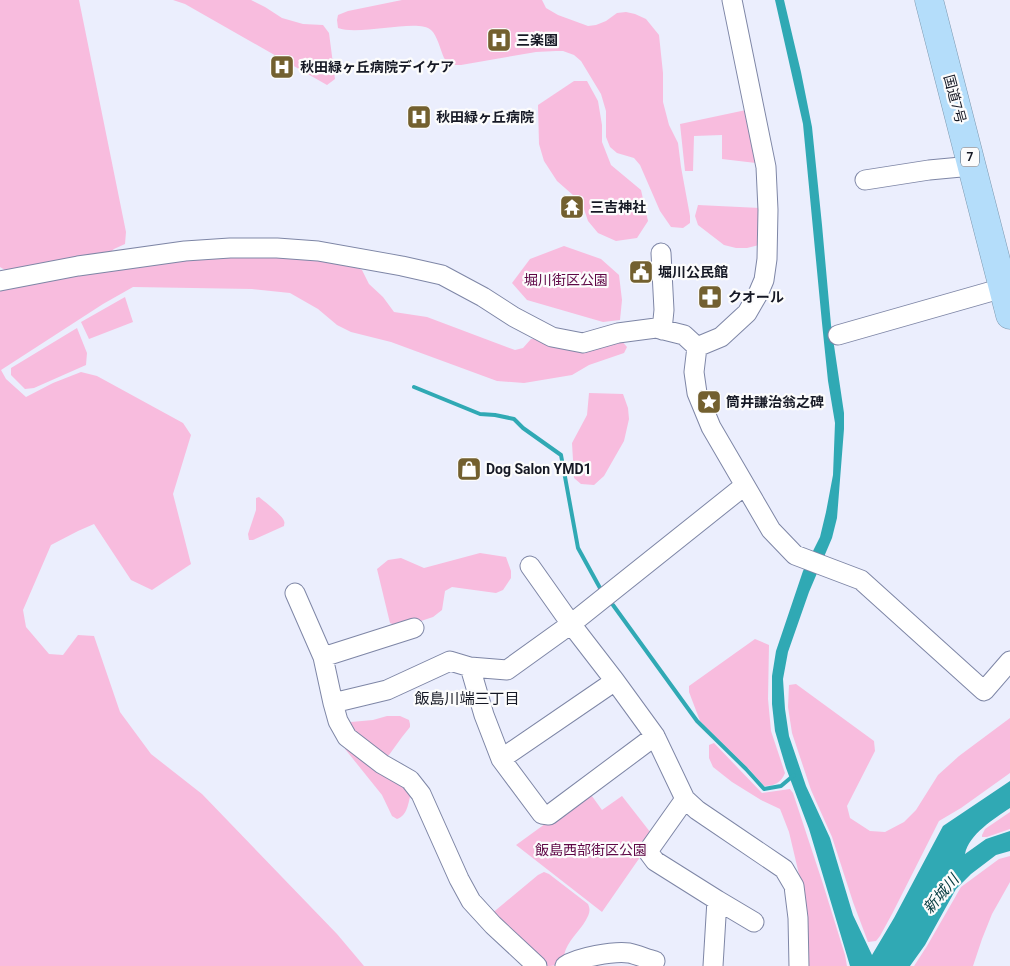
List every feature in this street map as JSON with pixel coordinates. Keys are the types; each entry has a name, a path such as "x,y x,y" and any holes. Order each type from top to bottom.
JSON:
{"highway":[{"name":"国道7号","path":"929,0 1010,315"}],"street":[{"path":"697,346 721,337 747,313 764,280 767,259 768,210 766,166 732,0"},
{"path":"865,180 929,170 972,166"},
{"path":"0,281 138,257 230,248 277,248 318,251 442,275 552,337 582,343 618,333 656,328 684,335 697,346"},
{"path":"661,253 664,310 662,330"},
{"path":"838,335 1003,288"},
{"path":"697,346 694,372 697,393 711,427 771,530 795,555 861,580 984,691 1010,661"},
{"path":"333,703 387,690 450,661 470,667 507,670 571,624 744,486"},
{"path":"530,566 655,736 685,799 697,810 784,869 794,886 798,918 800,966"},
{"path":"295,594 323,657 338,721 347,736 382,764 410,780 421,794 459,879 471,901 493,925 537,966"},
{"path":"323,657 414,628"},
{"path":"470,667 484,715 502,759 542,814 549,815 655,736"},
{"path":"502,759 615,681"},
{"path":"685,799 651,847 649,853 655,860 754,922"},
{"path":"714,966 717,900"},
{"path":"565,966 580,960 609,953 628,953 655,961"}],"green space":[{"path":"0,0 79,0 126,232 125,244 108,254 13,271 0,267"},
{"path":"173,0 251,0 282,18 303,24 323,25 329,33 335,79 327,85 185,4"},
{"path":"402,0 542,0 546,8 558,15 588,26 606,21 617,13 626,12 646,19 659,35 663,73 663,102 669,125 678,143 690,223 683,228 671,227 660,211 640,165 634,158 617,153 610,147 606,137 606,111 601,94 581,61 574,55 563,51 536,52 456,65 444,58 433,32 424,27 402,26 360,30 338,28 338,15 348,11"},
{"path":"574,81 587,81 598,101 602,125 602,142 611,165 641,190 648,221 637,238 616,241 598,233 588,221 582,203 557,181 544,161 539,144 538,105"},
{"path":"746,110 757,159 756,163 722,159 722,135 694,136 693,171 685,171 680,124"},
{"path":"698,205 760,208 759,245 736,248 724,245 698,225 695,216"},
{"name":"堀川街区公園","path":"564,246 601,259 619,275 622,300 620,320 603,322 527,300 512,283 530,259"},
{"path":"275,254 340,261 362,270 369,284 383,297 394,312 427,317 515,350 523,348 531,339 621,340 627,347 624,353 589,365 572,375 524,383 497,381 391,342 351,332 337,325 318,309 290,293 252,289 133,287 103,304 1,370 6,379 26,397 53,383 81,372 97,376 183,423 191,435 173,494 191,564 152,590 131,580 94,524 51,545 23,610 26,627 49,654 63,655 78,635 94,636 120,712 151,754 202,794 337,934 364,966 0,966 0,288 52,274 204,255"},
{"path":"125,297 133,322 89,339 81,322"},
{"path":"77,328 87,353 86,365 34,388 25,389 11,375 11,368"},
{"path":"589,393 623,394 628,408 629,419 624,441 604,476 594,485 581,484 574,478 572,443 587,415"},
{"path":"259,497 283,519 284,526 249,540 248,534 256,510 256,498"},
{"path":"480,553 506,557 511,571 511,578 503,590 496,593 452,587 445,591 442,610 433,617 399,627 390,623 377,569 388,560 401,558 424,568"},
{"path":"755,639 769,645 768,699 771,731 785,773 779,782 768,786 764,786 700,721 689,692 689,686"},
{"path":"796,684 874,741 875,751 847,806 850,818 870,831 885,832 904,822 916,810 938,775 959,756 1010,718 1010,773 961,808 939,821 892,914 876,941 868,942 832,837 811,790 792,733 788,707 789,685"},
{"path":"387,716 400,716 409,720 410,727 385,759 348,728 351,722 373,720"},
{"path":"714,743 762,793 790,789 793,793 823,884 847,966 805,966 802,887 789,832 780,809 732,782 713,767 709,758 709,745"},
{"path":"348,745 411,793 407,808 401,817 397,819 392,816 382,795 345,749"},
{"name":"飯島西部街区公園","path":"589,792 602,810 622,796 654,837 602,912 516,845"},
{"path":"1010,812 1010,829 982,837 985,829"},
{"path":"1010,856 1010,882 992,914 973,966 914,966 961,887 999,859"},
{"path":"544,872 588,904 590,910 586,920 565,950 562,961 550,966 490,915"}],"water":[{"name":"新城川","path":"775,0 784,0 812,127 831,325 844,413 837,518 832,538 809,592 788,652 783,679 785,709 789,736 806,786 830,838 853,915 872,955 943,826 1010,781 1010,808 990,822 971,840 965,854 986,839 1010,831 1010,851 996,855 971,874 956,889 925,945 910,966 850,966 809,829 786,768 775,731 772,704 772,676 776,651 803,571 820,537 833,475 835,423 828,381 803,124"}],"waterway":[{"path":"414,387 480,414 514,419 523,428 561,455 578,548 600,588"},
{"path":"613,605 697,721 764,789 781,786 794,775"}],"place":[{"name":"三楽園","path":"499,40"},
{"name":"秋田緑ヶ丘病院デイケア","path":"282,67"},
{"name":"秋田緑ヶ丘病院","path":"419,117"},
{"name":"三吉神社","path":"572,207"},
{"name":"堀川公民館","path":"641,272"},
{"name":"クオール","path":"710,297"},
{"name":"筒井謙治翁之碑","path":"709,402"},
{"name":"Dog Salon YMD1","path":"469,469"}],"district":[{"name":"飯島川端三丁目","path":"467,699"}]}
